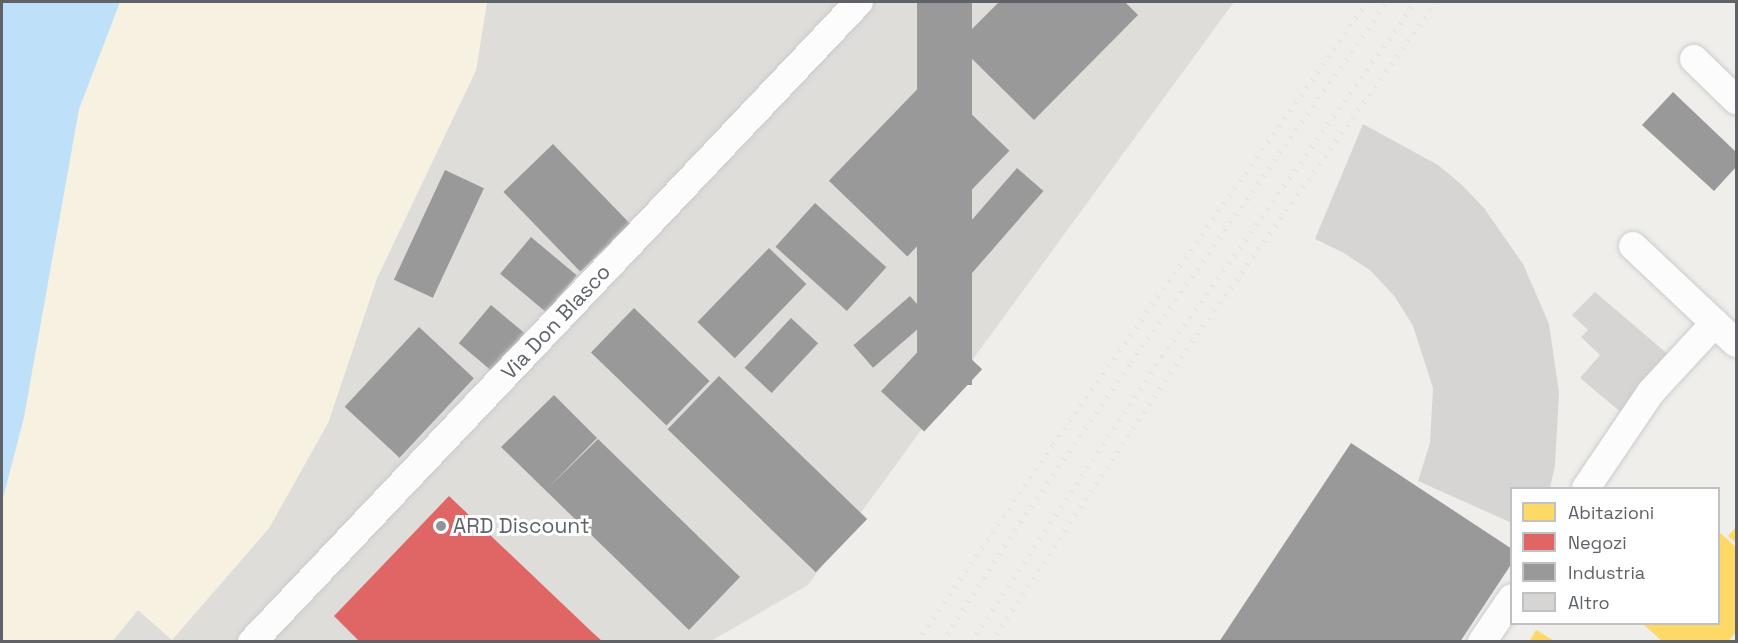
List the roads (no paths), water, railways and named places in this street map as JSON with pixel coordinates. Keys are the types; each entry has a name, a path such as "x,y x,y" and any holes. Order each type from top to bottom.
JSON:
{"street":[{"name":"Via Don Blasco","path":"252,642 859,2"},
{"path":"1694,59 1737,100"},
{"path":"1633,246 1737,343"},
{"path":"1587,487 1651,392 1715,323"},
{"path":"1482,642 1510,601"}],"water":[{"path":"2,2 120,2 79,109 24,417 2,502"}],"railway":[{"path":"917,642 1053,444 1367,2"},
{"path":"942,642 1020,522 1131,362 1387,2"},
{"path":"971,642 1162,356 1415,2"},
{"path":"991,642 1175,365 1436,2"}],"place":[{"name":"ARD Discount","path":"441,526"}]}
